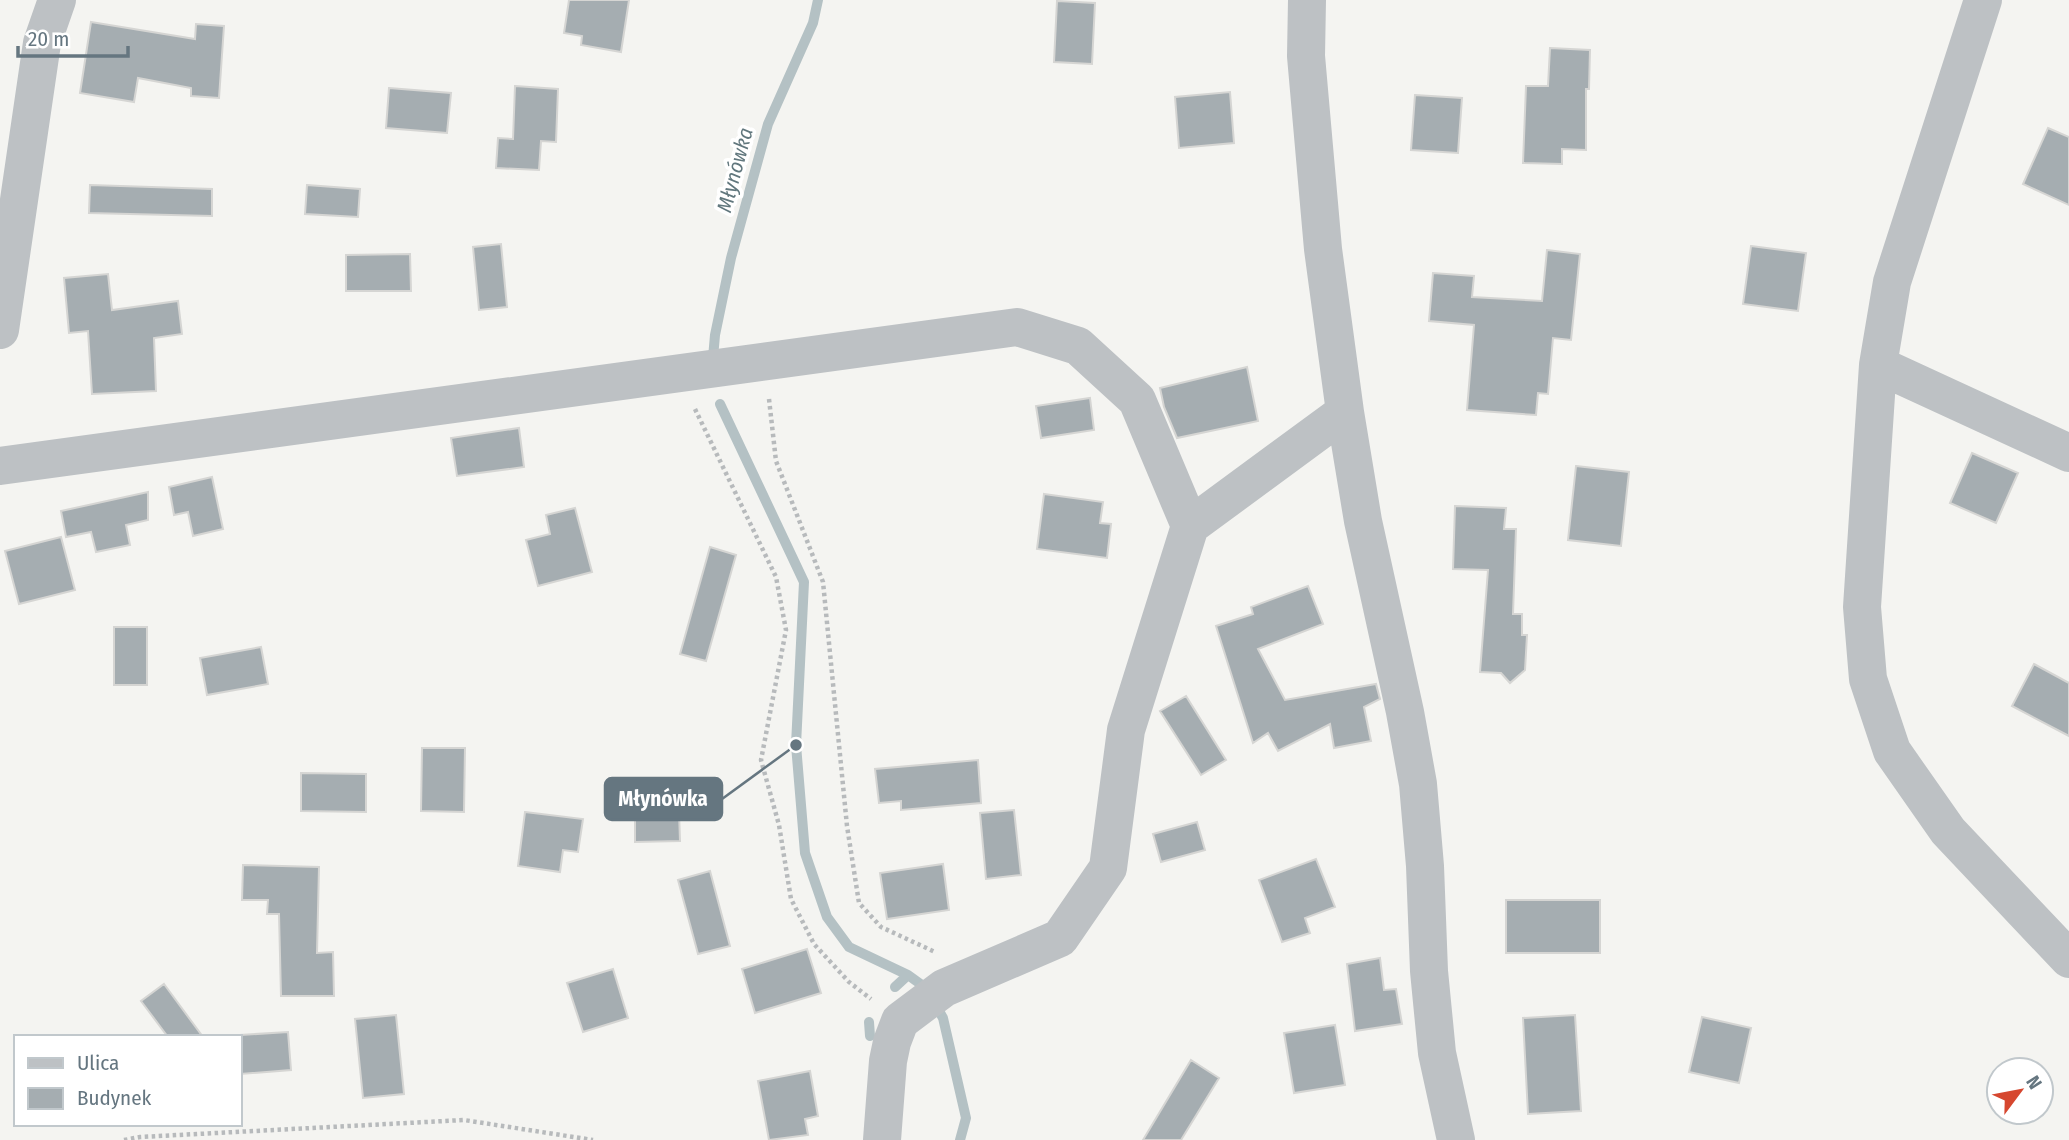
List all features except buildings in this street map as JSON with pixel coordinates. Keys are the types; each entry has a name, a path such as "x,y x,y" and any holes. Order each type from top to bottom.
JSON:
{"street":[{"path":"0,330 42,43 57,0"},
{"path":"1307,0 1306,56 1323,249 1363,521 1418,784 1425,866 1429,971 1437,1052 1456,1140"},
{"path":"1983,0 1892,282 1878,365 1861,607 1868,679 1892,751 1948,831 2069,959"},
{"path":"0,466 1017,327 1078,346 1137,400 1190,526"},
{"path":"1878,365 2069,453"},
{"path":"881,1140 892,1042 932,998 1060,938 1108,868 1126,730 1190,526 1346,412"}],"path":[{"path":"678,374 776,577 786,630 761,760 779,825 791,899 814,944 849,982 932,998 928,948 881,927 859,903 847,826 823,582 776,461 765,362"},
{"path":"124,1140 153,1136 464,1120 593,1140"}],"waterway":[{"name":"Młynówka","path":"713,358 715,335 731,258 768,124 813,23 818,0"},
{"name":"Młynówka","path":"720,404 804,582 796,745 805,853 827,917 849,947 908,975 926,988 943,1018 966,1118 960,1140"},
{"path":"895,987 908,975"},
{"path":"869,1022 870,1036"}],"place":[{"name":"Młynówka","path":"796,745"}]}
